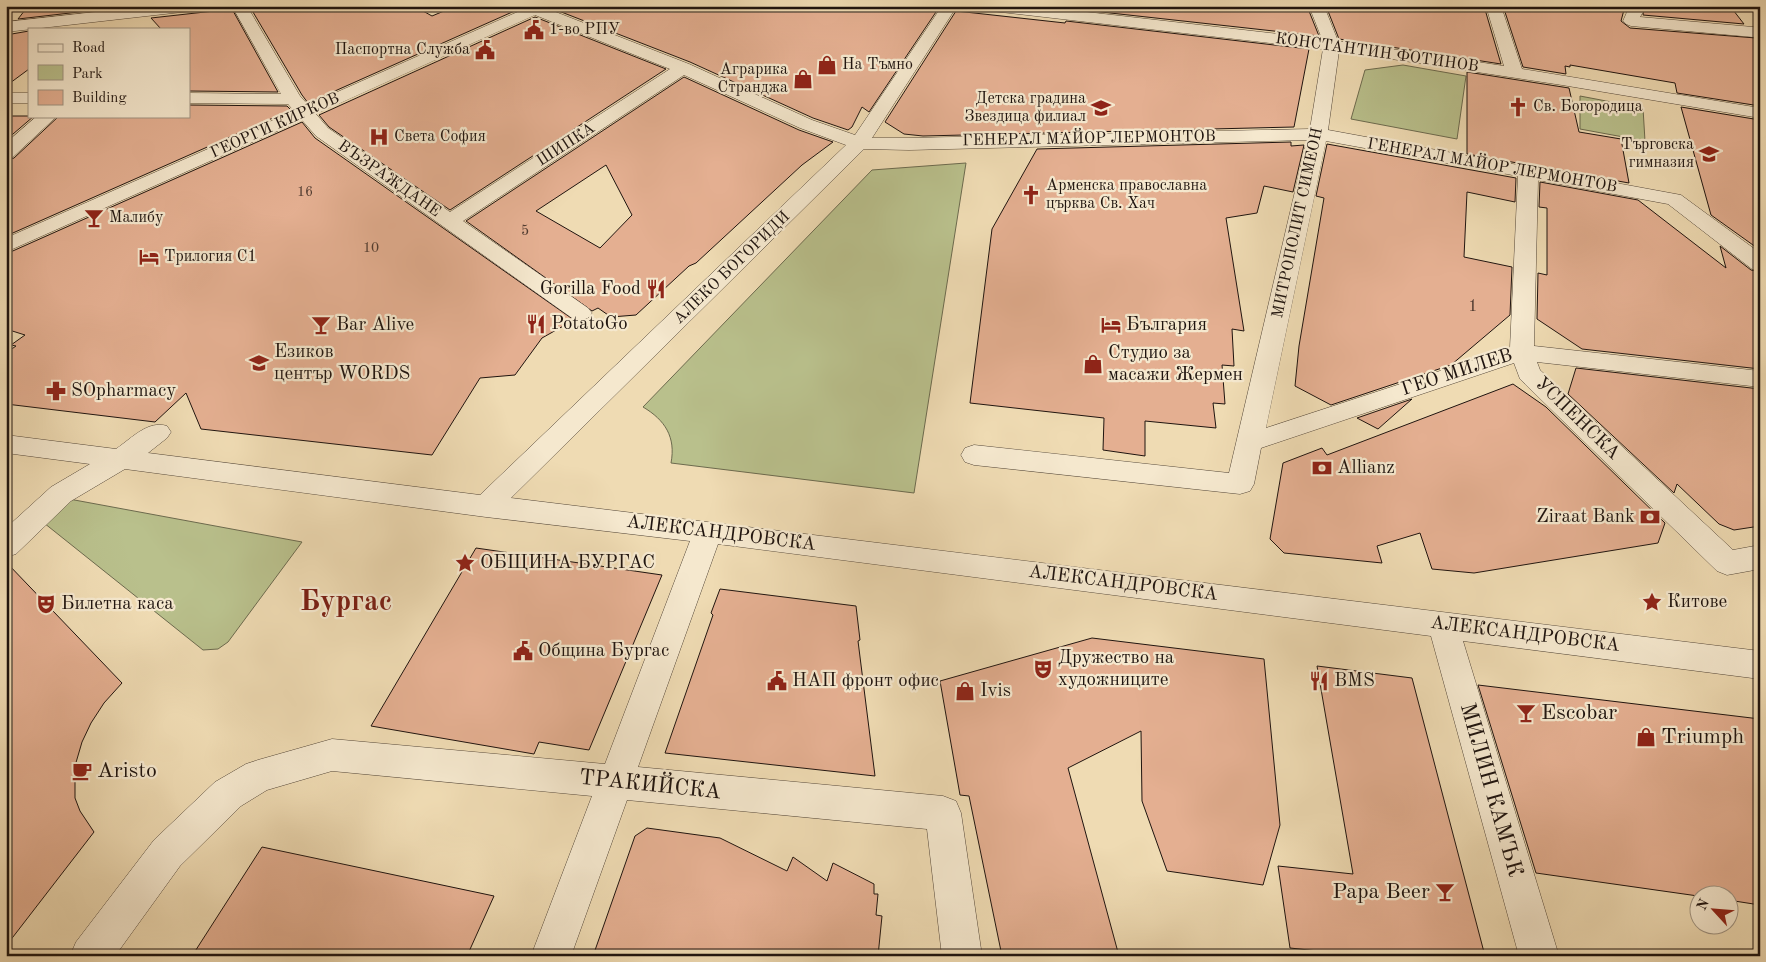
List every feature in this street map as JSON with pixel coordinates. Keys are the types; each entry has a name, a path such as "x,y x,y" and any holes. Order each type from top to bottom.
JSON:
{"street":[{"path":"6,28 191,6"},
{"name":"ВЪЗРАЖДАНЕ","path":"239,6 299,106 322,132 580,313"},
{"name":"АЛЕКО БОГОРИДИ","path":"486,506 859,143 950,6"},
{"name":"КОНСТАНТИН ФОТИНОВ","path":"992,6 1332,45 1760,113"},
{"path":"1316,6 1332,45"},
{"path":"1493,6 1515,73"},
{"name":"ГЕОРГИ КИРКОВ","path":"6,246 299,106 535,8"},
{"name":"ГЕНЕРАЛ МАЙОР ЛЕРМОНТОВ","path":"535,8 683,68 806,124 859,143 900,144 1318,134 1674,199 1760,264"},
{"path":"1632,14 1753,32"},
{"name":"МИТРОПОЛИТ СИМЕОН","path":"974,455 1240,484 1251,442 1318,134 1332,45"},
{"name":"ШИПКА","path":"450,221 683,68"},
{"path":"6,98 28,98"},
{"path":"190,98 299,106"},
{"path":"6,153 46,118"},
{"name":"УСПЕНСКА","path":"1528,173 1522,352 1529,373 1727,563 1760,557"},
{"name":"ГЕО МИЛЕВ","path":"1251,442 1522,352 1760,379"},
{"path":"6,546 61,494 122,458 158,432"},
{"name":"АЛЕКСАНДРОВСКА","path":"6,444 486,506 708,532 1760,665"},
{"path":"551,956 708,532"},
{"name":"МИЛИН КАМЪК","path":"1443,625 1539,956"},
{"name":"ТРАКИЙСКА","path":"90,956 167,853 228,794 258,776 287,766 332,755 943,813 962,956"}],"green space":[{"path":"1403,65 1466,76 1457,139 1351,119 1365,70"},
{"path":"1580,96 1643,108 1645,141 1580,129"},
{"path":"966,163 914,493 671,463 672,445 667,430 651,412 643,407 872,170"},
{"path":"69,499 302,542 228,642 218,649 203,650 44,523"}],"building":[{"path":"36,6 108,6 105,9 18,19 25,10"},
{"path":"414,6 432,16 456,6 517,6 519,9 308,103 250,7"},
{"path":"552,6 910,6 938,9 869,112 862,107 852,127 848,130 813,118 690,62 551,8"},
{"path":"1076,6 1307,6 1319,36 1074,9"},
{"path":"1326,6 1484,6 1501,64 1339,39"},
{"path":"1503,6 1625,6 1621,21 1630,28 1756,38 1760,43 1760,106 1677,93 1675,83 1570,65 1570,67 1565,66 1566,74 1523,67"},
{"path":"1644,6 1730,6 1744,24 1643,15"},
{"path":"232,9 278,92 190,91 190,28 160,28 151,18"},
{"path":"956,11 1065,23 1066,21 1309,49 1294,127 923,136 904,134 885,122"},
{"path":"535,17 666,69 450,210 329,127 319,115"},
{"path":"28,31 28,70 6,86 6,35"},
{"path":"1467,72 1569,88 1579,132 1621,139 1629,183 1467,154"},
{"path":"684,77 799,130 833,142 802,165 696,263 689,266 636,315 611,317 598,308 592,311 466,221","holes":["606,165 632,215 600,248 536,211"]},
{"path":"190,105 287,106 291,110 6,236 6,161 14,158 57,118 190,118"},
{"name":"Търговска гимназия","path":"1681,107 1760,120 1760,250 1711,215"},
{"path":"6,116 28,116 28,118 32,118 6,140"},
{"path":"302,122 315,138 574,320 542,338 515,375 480,378 432,455 201,429 186,393 155,422 6,404 6,353 16,346 11,345 25,335 6,329 6,254"},
{"name":"България","path":"1291,142 1291,146 1304,145 1293,192 1264,186 1257,213 1226,218 1244,331 1232,329 1234,366 1222,365 1225,404 1213,403 1216,428 1145,421 1145,456 1103,450 1104,418 970,403 992,229 1037,149"},
{"path":"1327,144 1516,178 1515,202 1467,192 1464,257 1512,267 1510,315 1451,365 1331,405 1295,386 1299,346 1324,198 1316,196"},
{"path":"1540,182 1638,200 1726,268 1720,246 1751,270 1760,272 1760,369 1582,349 1537,319 1538,273 1547,275 1547,208 1539,207"},
{"path":"1576,368 1760,389 1760,526 1734,530 1719,524 1677,484 1674,493 1568,394"},
{"path":"1513,384 1546,407 1665,523 1658,543 1474,573 1432,569 1420,533 1377,546 1382,563 1284,553 1270,539 1283,463 1322,448 1327,455"},
{"path":"1412,399 1378,429 1357,418"},
{"name":"Община Бургас","path":"476,548 662,575 589,750 539,742 534,754 371,726"},
{"path":"6,562 122,683 104,703 91,723 82,742 75,766 75,798 80,811 94,832 6,946"},
{"name":"НАП фронт офис","path":"720,589 856,606 860,640 858,641 875,776 665,753 713,615 711,613"},
{"path":"1092,638 1264,659 1280,825 1263,885 1167,871 1142,801 1141,731 1068,768 1119,956 1002,956 969,796 960,795 940,681"},
{"path":"1317,666 1412,678 1485,956 1365,956 1290,948 1278,866 1353,874"},
{"path":"1478,685 1760,719 1760,905 1738,902 1738,884 1688,884 1688,895 1536,873"},
{"path":"647,828 720,838 787,871 793,857 827,881 833,863 874,884 874,894 878,894 876,915 882,916 878,956 593,956 635,836"},
{"path":"262,847 494,896 467,956 192,956"}],"place":[{"name":"1-во РПУ","path":"534,30"},
{"name":"Паспортна Служба","path":"485,50"},
{"name":"На Тъмно","path":"827,65"},
{"name":"Аграрика Странджа","path":"803,79"},
{"name":"Св. Богородица","path":"1518,107"},
{"name":"Детска градина Звездица филиал","path":"1101,108"},
{"name":"Света София","path":"379,137"},
{"name":"Търговска гимназия","path":"1709,154"},
{"name":"Арменска православна църква Св. Хач","path":"1031,195"},
{"name":"Малибу","path":"94,218"},
{"name":"Трилогия С1","path":"149,257"},
{"name":"Gorilla Food","path":"656,289"},
{"name":"PotatoGo","path":"536,324"},
{"name":"Bar Alive","path":"321,325"},
{"name":"България","path":"1111,325"},
{"name":"Езиков център WORDS","path":"259,363"},
{"name":"Студио за масажи Жермен","path":"1093,364"},
{"name":"SOpharmacy","path":"56,391"},
{"name":"Allianz","path":"1322,468"},
{"name":"Ziraat Bank","path":"1650,517"},
{"name":"ОБЩИНА БУРГАС","path":"465,563"},
{"name":"Китове","path":"1652,602"},
{"name":"Билетна каса","path":"46,604"},
{"name":"Община Бургас","path":"523,651"},
{"name":"Дружество на художниците","path":"1043,669"},
{"name":"НАП фронт офис","path":"777,681"},
{"name":"BMS","path":"1319,681"},
{"name":"Ivis","path":"965,691"},
{"name":"Escobar","path":"1526,713"},
{"name":"Triumph","path":"1646,737"},
{"name":"Aristo","path":"82,771"},
{"name":"Papa Beer","path":"1445,892"}],"district":[{"name":"Бургас","path":"346,602"}]}
